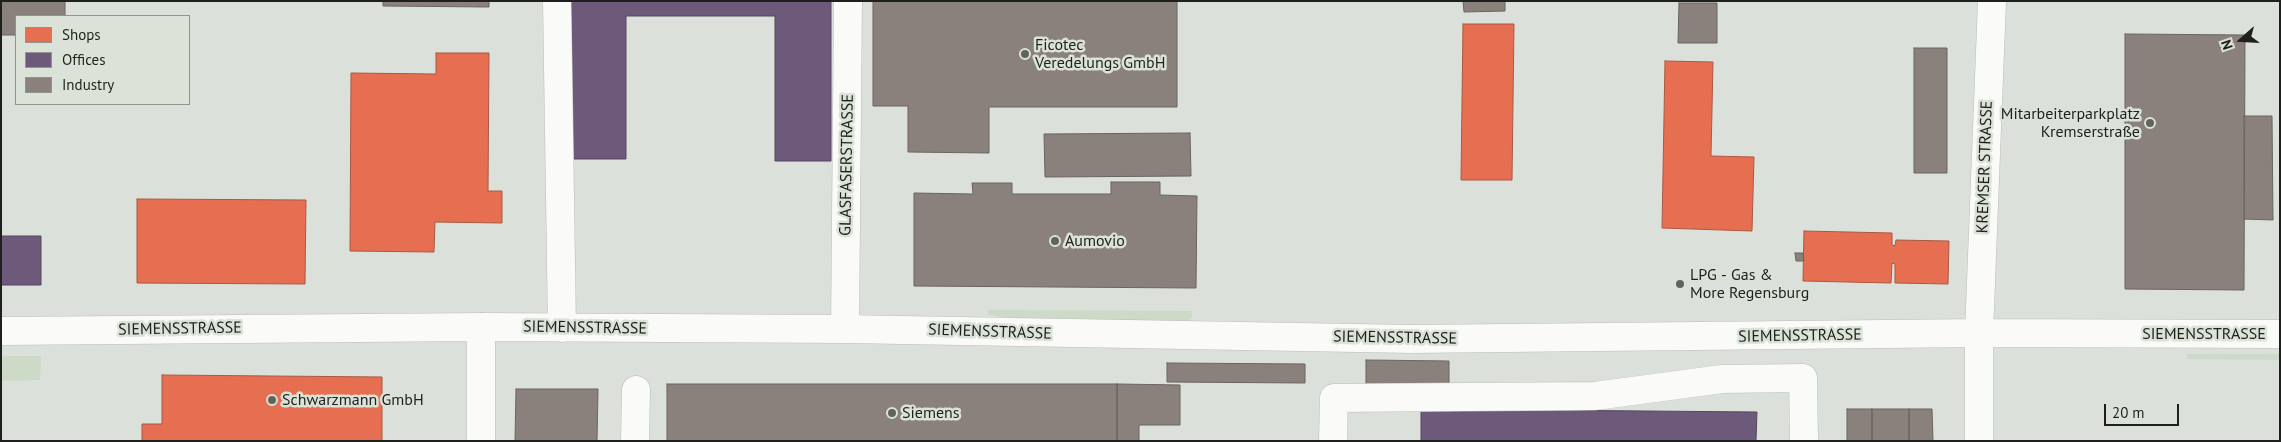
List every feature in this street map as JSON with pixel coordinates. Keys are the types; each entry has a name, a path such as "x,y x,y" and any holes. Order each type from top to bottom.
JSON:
{"street":[{"path":"557,1 562,328"},
{"name":"GLASFASERSTRASSE","path":"845,328 848,1"},
{"name":"KREMSER STRASSE","path":"1979,333 1992,1"},
{"path":"481,327 481,441"},
{"name":"SIEMENSSTRASSE","path":"1,331 481,327 845,328 1412,339 1979,333 2280,334"},
{"path":"1978,441 1979,333"},
{"path":"1333,441 1334,398 1595,396 1722,379 1804,378 1804,441"},
{"path":"635,441 636,390"}],"green space":[{"path":"988,310 1192,311 1192,318 1185,322 1032,320 988,315"},
{"path":"2187,354 2280,354 2280,360 2187,359"},
{"path":"1,356 41,356 40,380 1,381"}],"building: Shops":[{"path":"1463,24 1514,24 1512,180 1461,180"},
{"path":"436,53 489,53 488,191 502,191 502,223 435,222 434,252 350,251 351,73 436,74"},
{"path":"1665,61 1713,62 1711,156 1754,157 1752,231 1662,228"},
{"path":"137,199 306,200 305,284 137,283"},
{"path":"1804,231 1892,233 1892,245 1895,246 1896,240 1949,241 1948,284 1895,283 1895,264 1892,263 1891,283 1803,281"},
{"name":"Schwarzmann GmbH","path":"162,375 382,377 382,441 142,441 142,424 162,424"}],"building: Offices":[{"path":"571,1 831,1 831,161 775,161 775,16 626,16 626,159 571,159"},
{"path":"1,236 41,236 41,285 1,285"},
{"path":"1421,409 1757,412 1756,441 1421,441"}],"building: Industry":[{"path":"1,1 65,1 65,15 15,15 15,35 1,35"},
{"path":"383,1 489,1 489,7 383,6"},
{"name":"Ficotec Veredelungs GmbH","path":"873,1 1177,1 1177,107 989,107 989,153 908,152 908,106 873,106"},
{"path":"1463,1 1505,1 1505,11 1464,12"},
{"path":"1679,3 1717,3 1717,43 1678,43"},
{"path":"2125,34 2245,35 2244,290 2125,289"},
{"path":"1914,48 1947,48 1947,173 1914,173"},
{"path":"2244,116 2272,116 2273,220 2244,219"},
{"path":"1190,133 1191,176 1045,177 1044,134"},
{"name":"Aumovio","path":"1111,182 1160,182 1160,195 1197,196 1196,288 914,286 914,193 973,194 972,183 1012,183 1012,194 1111,194"},
{"path":"1795,253 1803,253 1804,261 1796,261"},
{"path":"1366,360 1449,361 1449,386 1366,386"},
{"path":"1167,363 1305,364 1305,383 1167,382"},
{"name":"Siemens","path":"667,384 1117,384 1117,441 667,441"},
{"path":"1117,384 1180,385 1180,425 1139,425 1139,441 1117,441"},
{"path":"516,389 598,389 597,441 515,441"},
{"path":"1847,409 1872,409 1872,441 1847,441"},
{"path":"1872,409 1909,409 1909,441 1872,441"},
{"path":"1909,409 1932,409 1933,441 1909,441"}],"place":[{"name":"Ficotec Veredelungs GmbH","path":"1025,54"},
{"name":"Mitarbeiterparkplatz Kremserstraße","path":"2150,123"},
{"name":"Aumovio","path":"1055,241"},
{"name":"LPG - Gas & More Regensburg","path":"1680,284"},
{"name":"Schwarzmann GmbH","path":"272,400"},
{"name":"Siemens","path":"892,413"}]}
